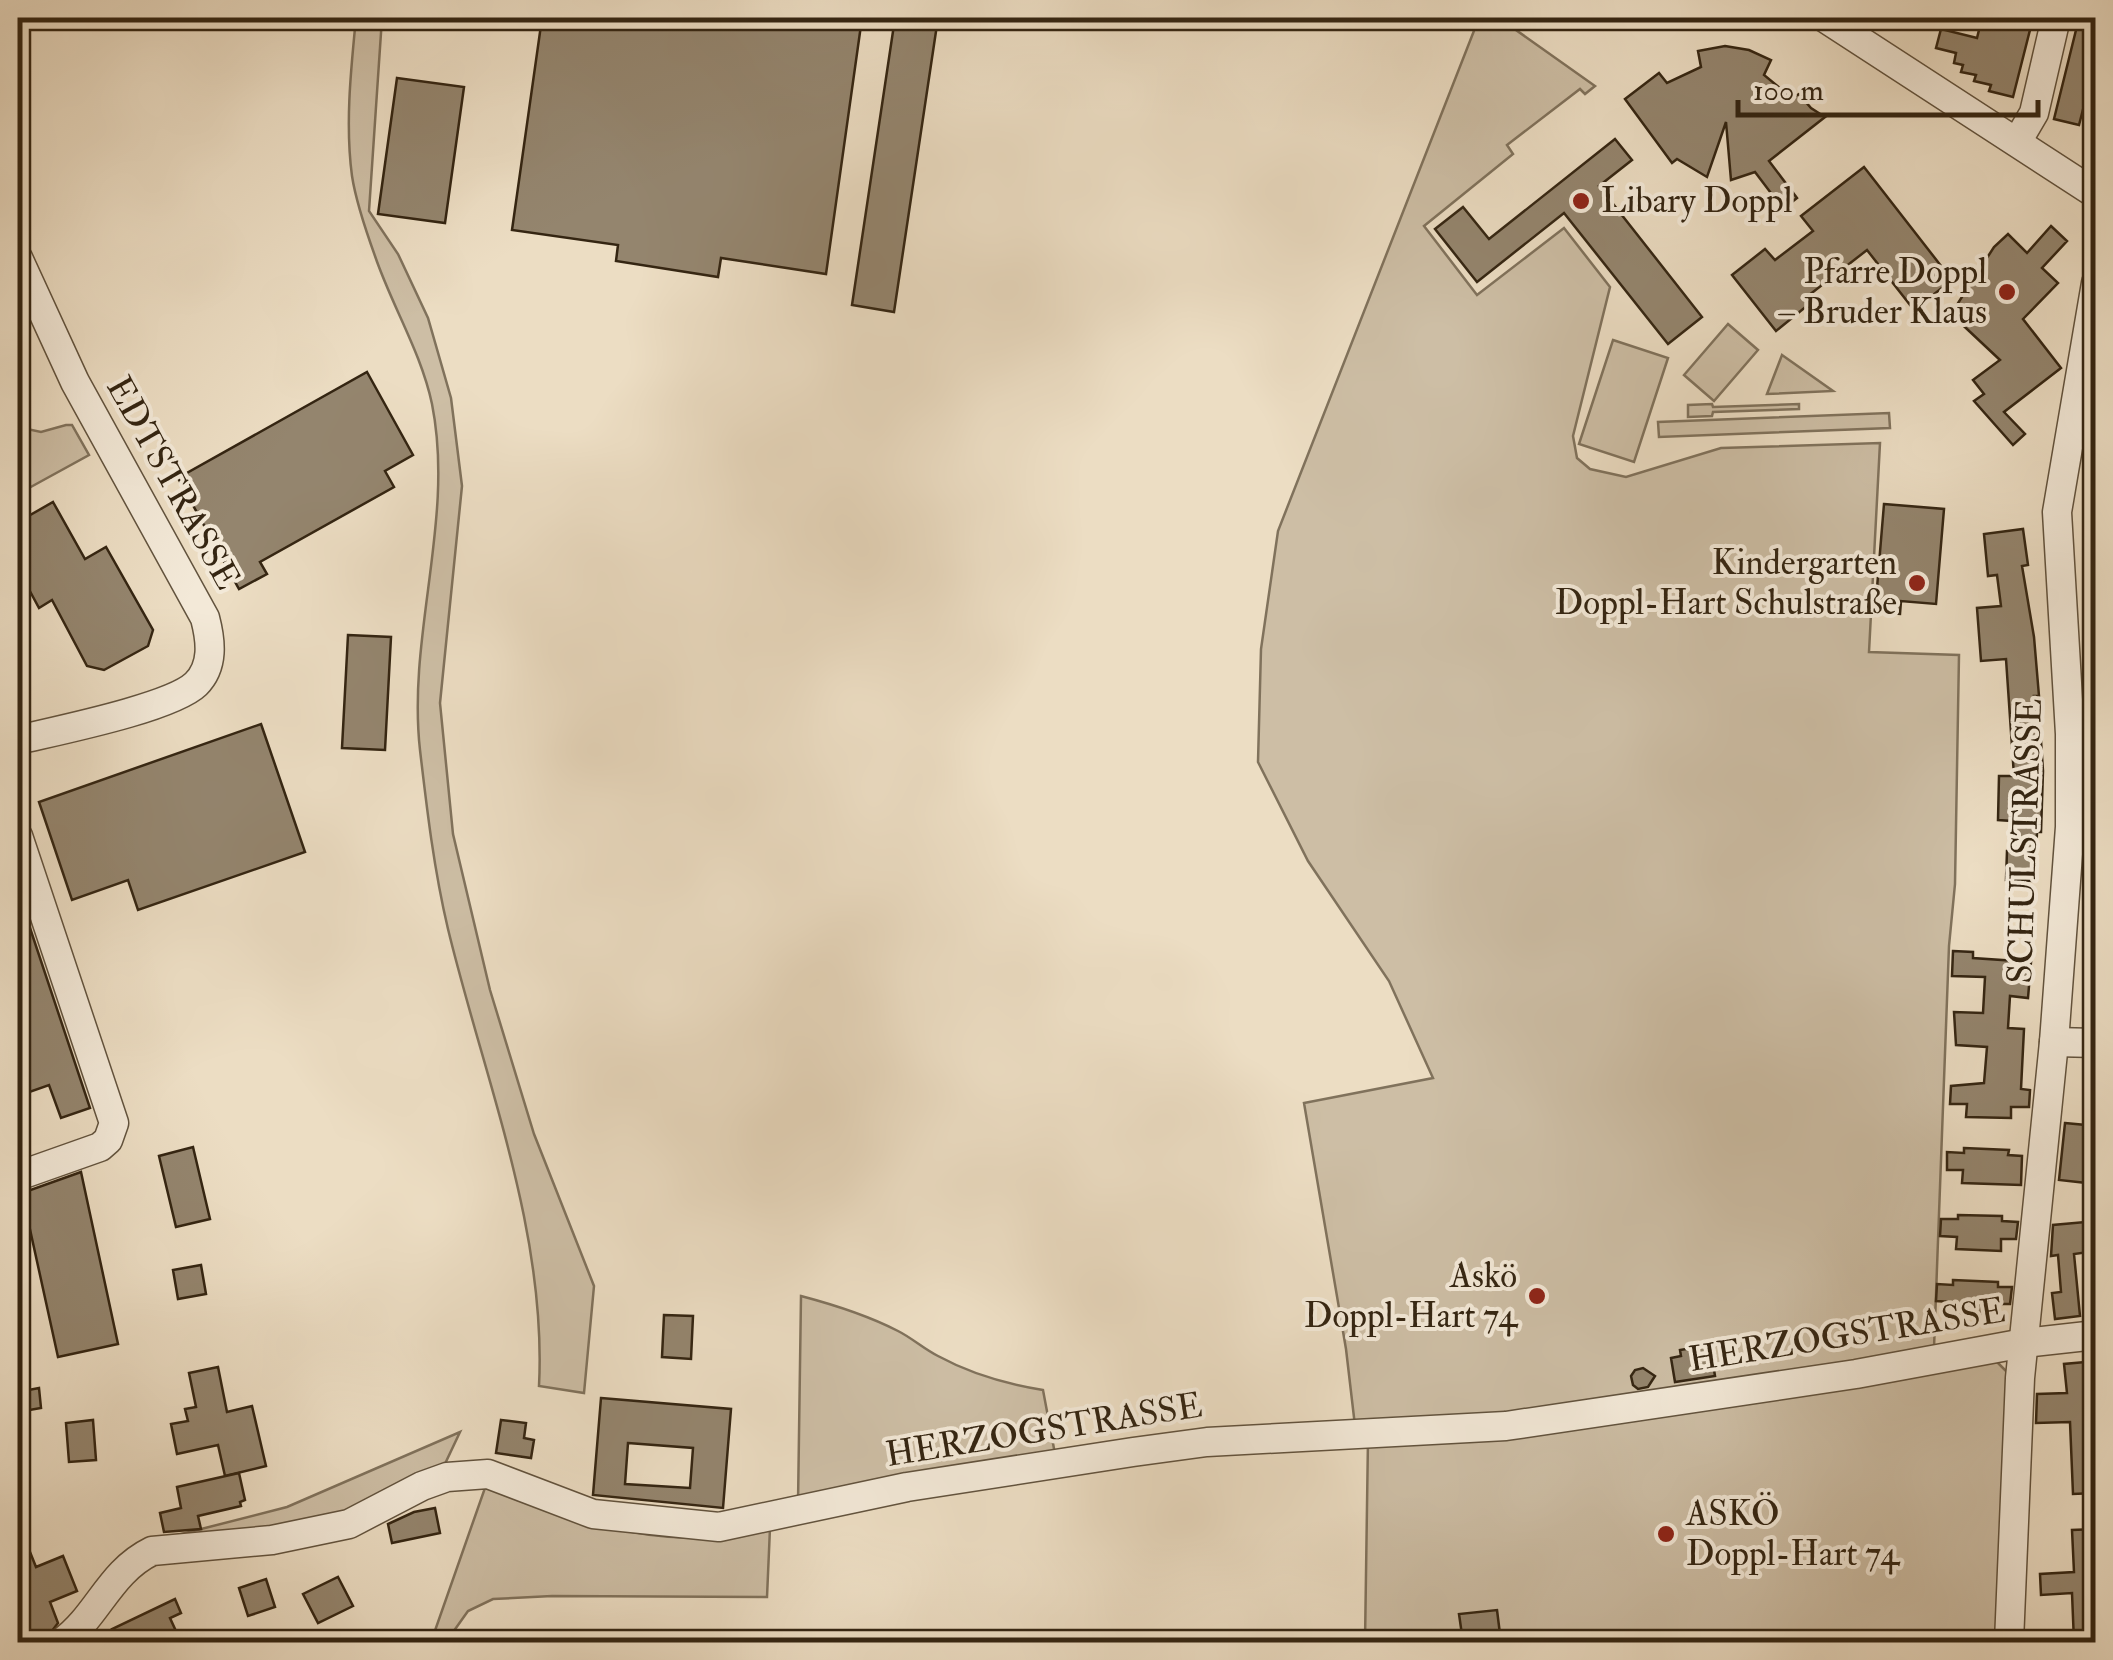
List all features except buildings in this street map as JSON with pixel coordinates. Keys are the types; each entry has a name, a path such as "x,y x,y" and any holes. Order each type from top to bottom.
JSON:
{"street":[{"path":"1825,18 2096,194"},
{"path":"2017,142 2034,113 2056,18"},
{"name":"EDTSTRASSE","path":"18,258 74,382 205,618 211,650 206,670 196,684 181,694 100,721 18,740"},
{"name":"SCHULSTRASSE","path":"2009,1642 2024,1343 2067,893 2071,774 2057,512 2096,283"},
{"path":"18,836 114,1123 108,1140 100,1147 18,1176"},
{"path":"2054,1042 2096,1043"},
{"name":"HERZOGSTRASSE","path":"62,1642 86,1620 109,1585 140,1556 152,1551 272,1540 349,1524 447,1477 488,1474 593,1514 719,1527 907,1488 1133,1452 1207,1442 1506,1426 1856,1374 2024,1343 2096,1336"}],"shaded area":[{"path":"356,18 382,18 369,211 398,254 428,318 451,398 462,486 440,703 453,834 490,990 534,1134 594,1286 584,1393 539,1386 539,1328 523,1213 448,929 435,862 418,707 435,533 438,447 427,385 375,256 354,186 349,117"},
{"path":"1479,18 1499,18 1595,86 1585,94 1580,89 1507,145 1513,154 1424,226 1477,295 1564,228 1610,287 1573,436 1577,458 1590,469 1626,477 1721,448 1880,443 1869,652 1959,655 1955,884 1949,946 1934,1348 1997,1362 2010,1375 1998,1642 1365,1642 1368,1439 1505,1419 1355,1426 1346,1349 1304,1103 1433,1078 1389,981 1308,861 1258,762 1261,649 1278,531"},
{"path":"1728,324 1758,350 1714,401 1684,375"},
{"path":"1613,340 1668,358 1634,462 1579,444"},
{"path":"1782,355 1833,391 1767,394"},
{"path":"1799,404 1799,409 1713,412 1712,416 1688,417 1688,405"},
{"path":"1889,413 1890,428 1659,437 1658,422"},
{"path":"72,425 89,455 18,494 18,427 41,432"},
{"path":"801,1296 875,1320 976,1373 1043,1390 1055,1454 798,1504"},
{"path":"460,1432 443,1468 329,1523 166,1538 287,1507"},
{"path":"486,1485 587,1521 639,1533 703,1538 770,1528 767,1597 493,1599 468,1611 446,1642 431,1642"}],"place":[{"name":"Libary Doppl","path":"1581,201"},
{"name":"Pfarre Doppl – Bruder Klaus","path":"2007,292"},
{"name":"Kindergarten Doppl-Hart Schulstraße","path":"1917,583"},
{"name":"Askö Doppl-Hart 74","path":"1537,1296"},
{"name":"ASKÖ Doppl-Hart 74","path":"1666,1534"}]}
